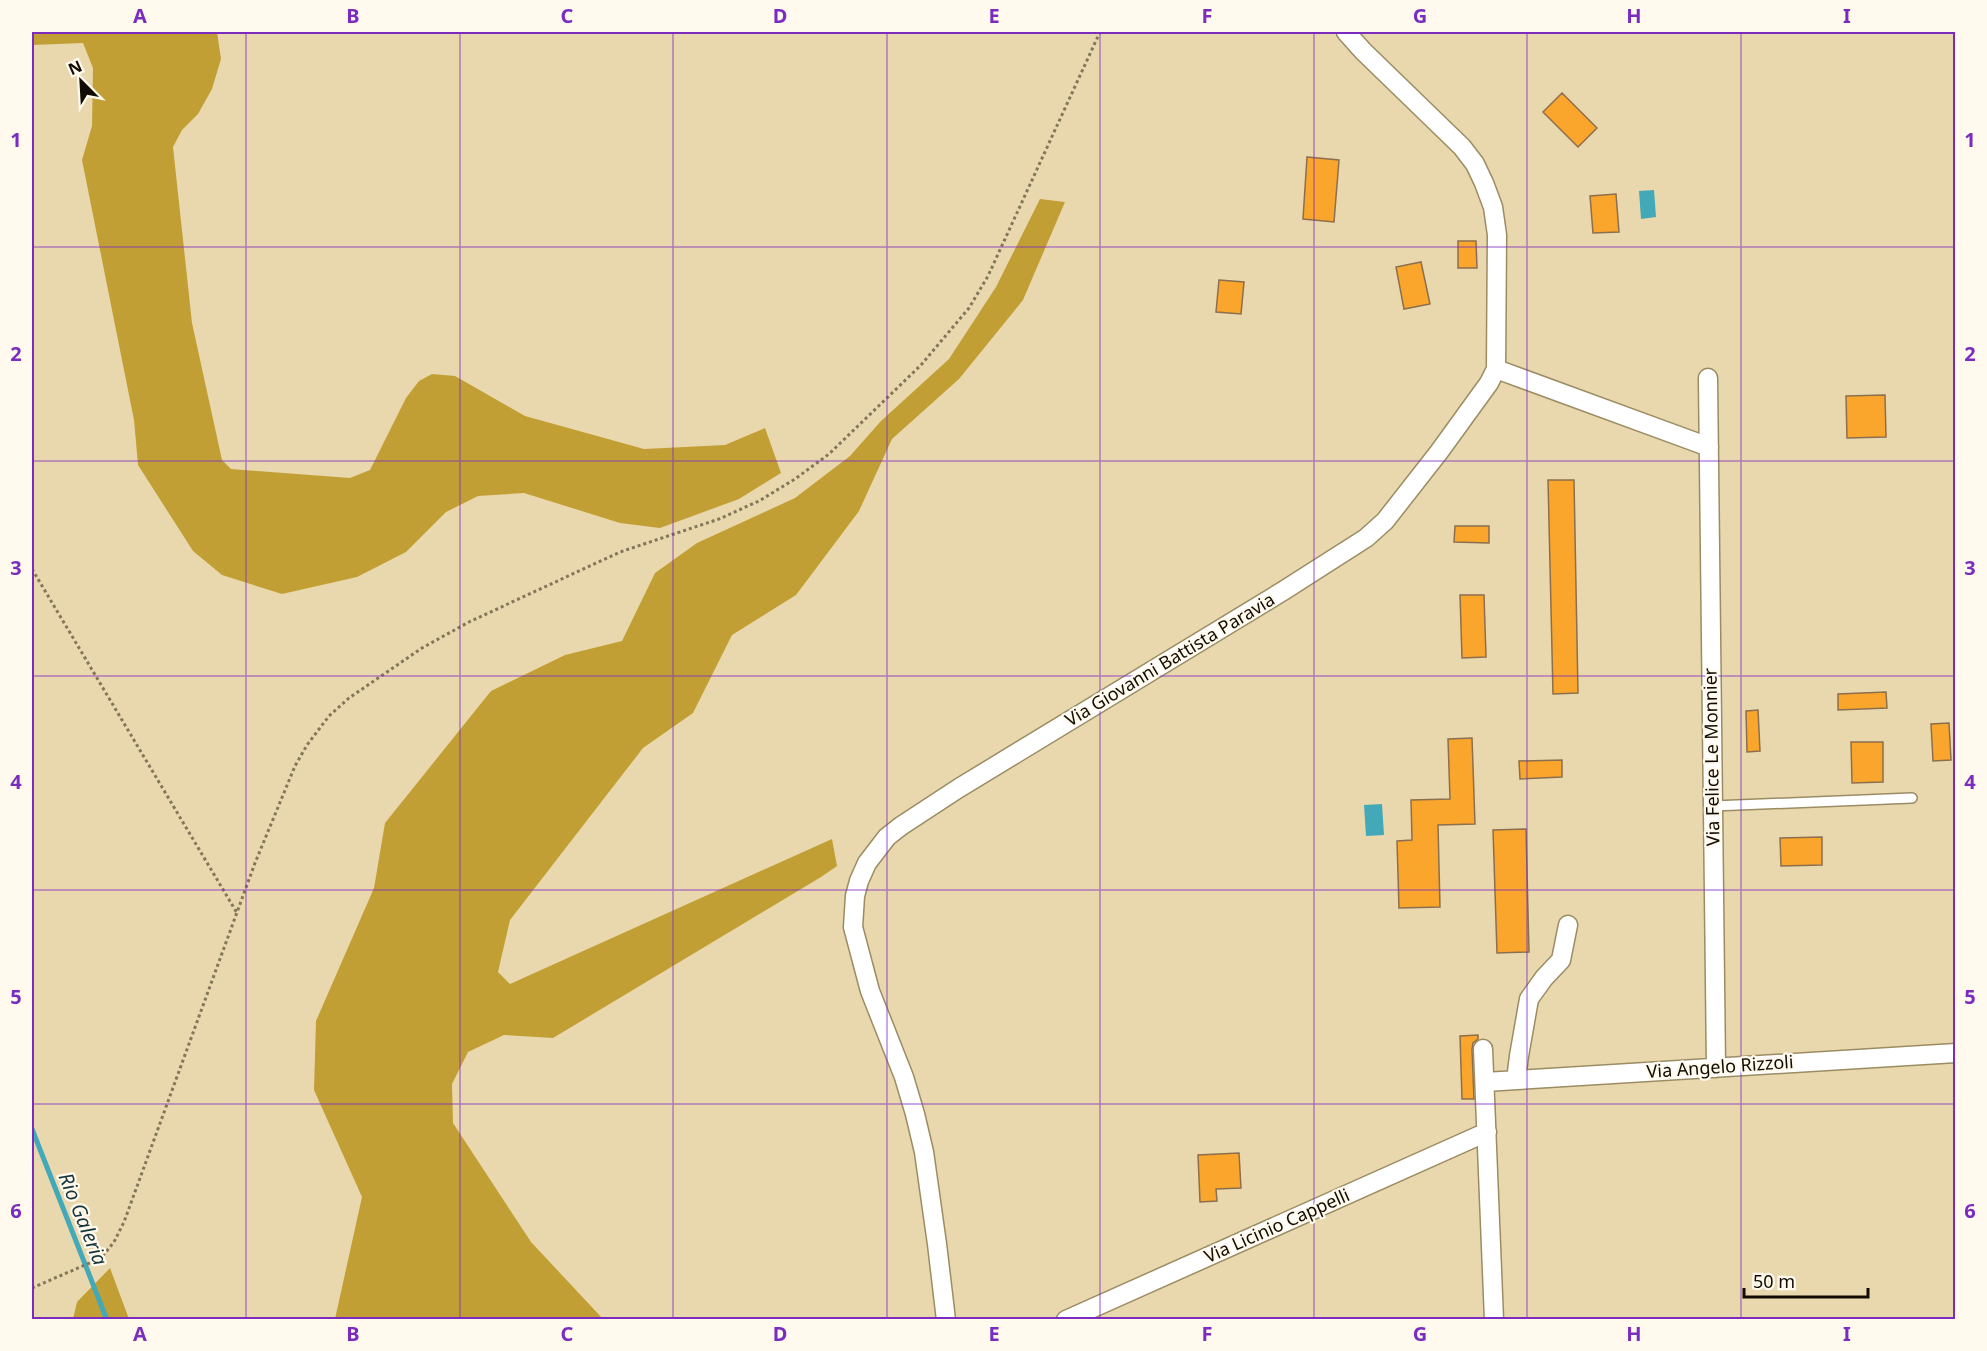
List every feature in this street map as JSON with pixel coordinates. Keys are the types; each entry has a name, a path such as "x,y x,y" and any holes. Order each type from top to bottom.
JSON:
{"street":[{"path":"1346,32 1462,147 1475,164 1484,183 1493,207 1497,235 1496,369 1709,447"},
{"name":"Via Giovanni Battista Paravia","path":"946,1320 927,1175 915,1113 904,1077 870,991 853,927 855,896 867,863 887,837 901,826 1366,538 1385,521 1439,452 1489,383 1496,369"},
{"name":"Via Felice Le Monnier","path":"1708,378 1716,1068"},
{"path":"1516,1080 1529,999 1561,960 1568,925"},
{"path":"1484,1049 1494,1320"},
{"name":"Via Angelo Rizzoli","path":"1485,1082 1956,1053"},
{"name":"Via Licinio Cappelli","path":"1066,1320 1488,1132"}],"lane":[{"path":"1713,806 1912,798"}],"path":[{"path":"32,1288 101,1258 114,1242 124,1222 255,863 295,766 317,731 339,706 422,648 469,622 620,552 719,519 759,501 795,479 829,454 921,365 969,308 988,276 1100,32"},
{"path":"32,569 237,913"}],"shaded area":[{"path":"32,32 217,32 221,59 212,89 198,114 182,130 173,147 192,323 222,460 231,469 350,478 370,470 406,398 419,381 432,374 455,376 525,416 644,449 725,445 765,428 781,473 739,499 660,528 620,523 524,493 478,496 446,512 406,552 357,577 282,594 222,575 193,551 138,465 134,420 82,160 92,126 93,68 83,43 32,45"},
{"path":"1040,199 1065,202 1023,300 959,379 892,439 859,511 796,595 732,635 693,713 643,748 510,920 498,972 510,984 832,839 837,866 821,877 553,1038 504,1035 468,1052 452,1084 453,1123 531,1242 603,1319 335,1319 362,1197 314,1090 316,1021 374,888 385,823 491,691 565,655 622,641 655,573 697,543 795,498 850,456 881,421 949,359 996,287"},
{"path":"110,1268 129,1319 73,1319 77,1302"}],"water":[{"path":"1654,190 1656,217 1641,219 1639,191"},
{"path":"1382,804 1384,835 1366,836 1364,805"}],"building":[{"path":"1562,93 1597,128 1578,147 1543,112"},
{"path":"1307,157 1339,160 1334,222 1303,219"},
{"path":"1616,194 1619,232 1593,233 1590,196"},
{"path":"1458,241 1476,241 1477,268 1458,268"},
{"path":"1421,262 1430,304 1404,309 1396,267"},
{"path":"1219,280 1244,282 1241,314 1216,312"},
{"path":"1885,395 1886,437 1847,438 1846,396"},
{"path":"1548,480 1574,480 1578,693 1553,694"},
{"path":"1455,526 1489,526 1489,543 1454,542"},
{"path":"1460,595 1484,595 1486,657 1462,658"},
{"path":"1886,692 1887,708 1838,710 1838,694"},
{"path":"1758,710 1760,751 1747,752 1746,711"},
{"path":"1949,723 1951,760 1933,761 1931,724"},
{"path":"1472,738 1475,824 1438,825 1440,907 1399,908 1397,841 1412,840 1411,800 1450,799 1448,739"},
{"path":"1851,742 1883,742 1883,782 1852,783"},
{"path":"1562,760 1562,777 1520,779 1519,761"},
{"path":"1526,829 1529,952 1497,953 1493,830"},
{"path":"1822,837 1822,865 1781,866 1780,838"},
{"path":"1478,1035 1472,1049 1474,1099 1462,1099 1460,1036"},
{"path":"1239,1153 1241,1188 1216,1189 1217,1201 1200,1202 1198,1155"}],"waterway":[{"name":"Rio Galeria","path":"32,1129 107,1320"}]}
